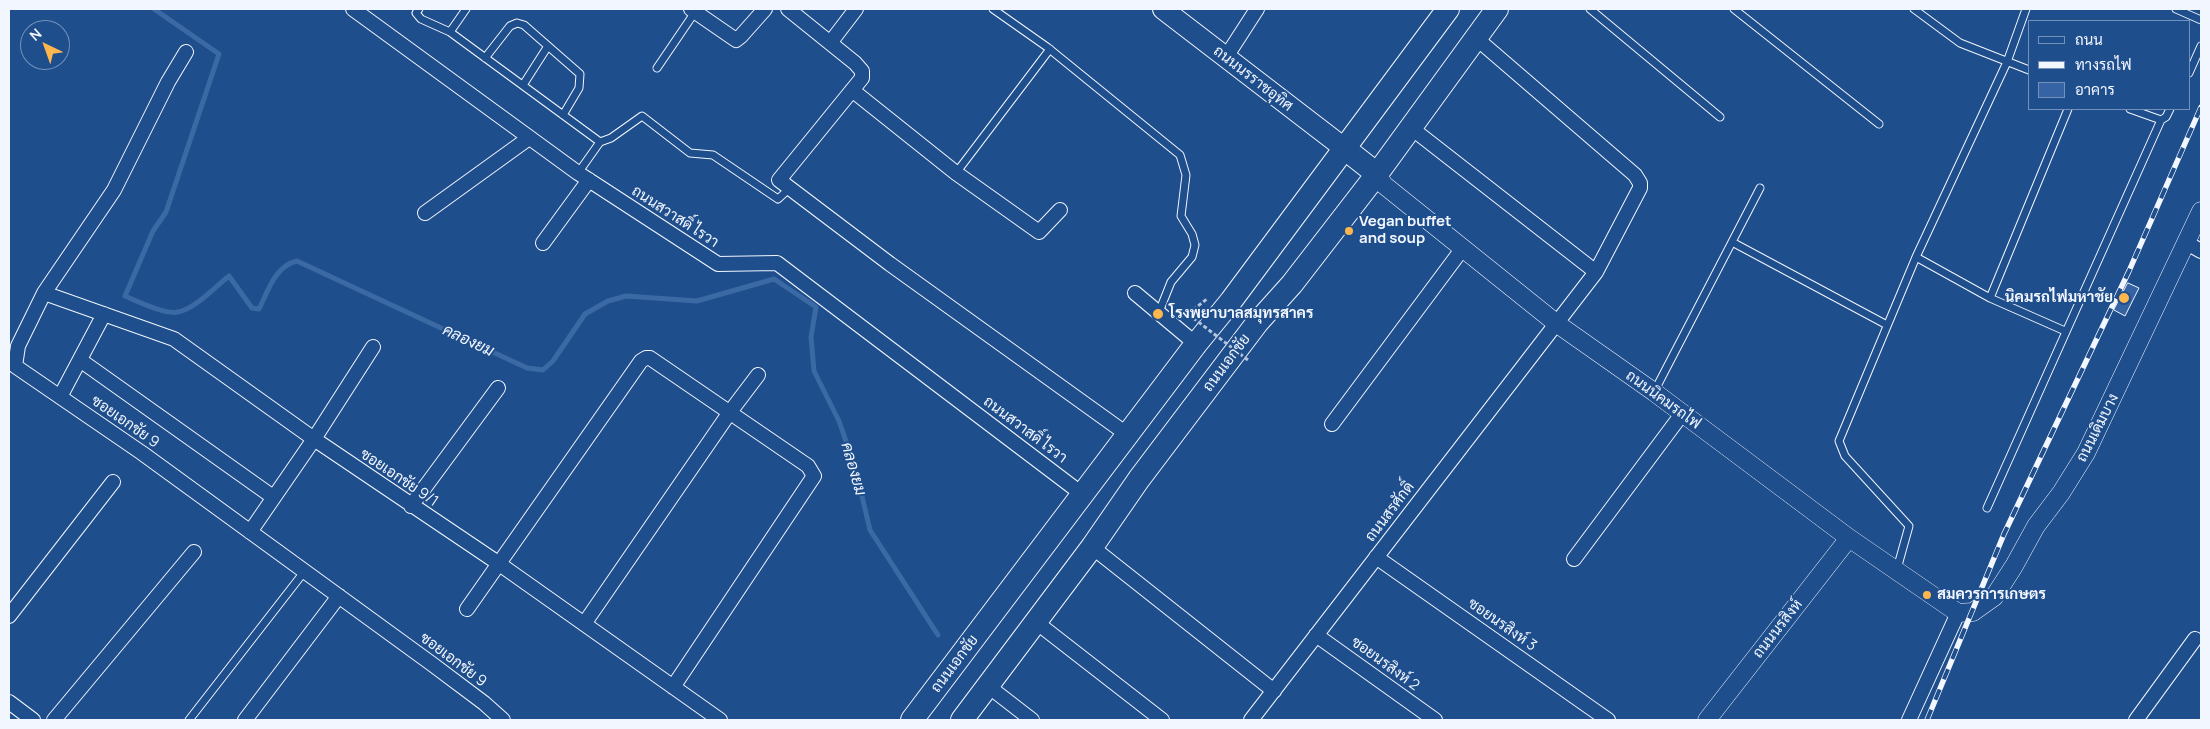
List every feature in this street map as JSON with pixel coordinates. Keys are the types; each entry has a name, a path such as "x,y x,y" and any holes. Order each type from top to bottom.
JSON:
{"main road":[{"name":"ถนนนรราชอุทิศ","path":"1164,9 1344,148"},
{"name":"ถนนเอกชัย","path":"912,720 1196,344 1232,301 1448,9"},
{"name":"ถนนเอกชัย","path":"962,720 1092,547 1139,479 1257,323 1292,284 1377,174 1497,9"},
{"path":"1344,148 1377,174"}],"street":[{"name":"ถนนสวาสดิ์ ไรวา","path":"353,9 583,177 718,264 777,263 1082,494"},
{"path":"693,10 736,40 765,9"},
{"path":"788,9 862,70 862,78 779,180 890,264 1128,435"},
{"path":"830,43 856,9"},
{"path":"1226,57 1257,9"},
{"name":"ถนนสรศักดิ์","path":"1251,720 1596,272 1640,188 1638,179 1476,38"},
{"name":"ซอยเอกชัย 9","path":"186,52 168,82 114,190 44,293 18,346 15,366 339,596 484,703 503,720"},
{"path":"852,90 956,173 1039,232 1060,210"},
{"path":"1410,127 1596,272"},
{"path":"425,212 529,138"},
{"name":"ถนนนิคมรถไฟ","path":"1377,174 1384,185 1556,323 1654,392 1896,572 1958,613"},
{"path":"543,243 583,177"},
{"name":"ถนนเดิมบาง","path":"1958,613 1973,612 1994,597 2036,526 2061,493 2086,453 2194,247 2201,211"},
{"path":"1332,424 1463,248"},
{"name":"ซอยเอกชัย 9/1","path":"44,293 174,339 314,439 498,564 720,720"},
{"path":"1134,293 1196,344"},
{"path":"60,397 104,314"},
{"path":"250,532 314,439 373,347"},
{"path":"467,609 641,361 650,358 808,466 814,476 673,687"},
{"path":"80,360 273,498"},
{"path":"584,624 730,412 758,375"},
{"path":"411,506 498,388"},
{"path":"1574,559 1682,414"},
{"path":"9,616 113,482"},
{"name":"ถนนนรสิงห์","path":"1708,720 1849,538"},
{"path":"1092,547 1274,691"},
{"path":"54,720 194,552"},
{"name":"ซอยนรสิงห์ 3","path":"1376,557 1608,720"},
{"path":"245,720 339,596"},
{"path":"1909,720 1958,613"},
{"path":"1036,622 1162,720"},
{"name":"ซอยนรสิงห์ 2","path":"1316,635 1435,720"},
{"path":"2136,720 2195,639"},
{"path":"988,686 1032,720"},
{"path":"9,702 33,720"}],"lane":[{"path":"419,9 416,13 421,19 450,32 600,142"},
{"path":"450,32 466,9"},
{"path":"993,9 1050,49 1180,155 1186,175 1181,216 1192,234 1195,245 1192,257 1171,282 1159,312"},
{"path":"1590,9 1720,117"},
{"path":"1734,9 1879,124"},
{"path":"1914,9 1960,43 2028,70"},
{"path":"1896,572 1909,526 1845,456 1838,441 1916,257 2007,62 2026,9"},
{"path":"2176,9 2201,20"},
{"path":"657,68 693,10"},
{"path":"485,58 510,26 517,23 524,25 578,71 581,78 579,88 563,115"},
{"path":"523,85 548,46"},
{"path":"2190,71 2201,46"},
{"path":"956,173 1050,49"},
{"path":"1990,298 2068,110"},
{"path":"2133,110 2161,120"},
{"path":"1987,508 2161,120 2166,117 2170,110"},
{"path":"583,177 600,142 611,138 642,116 690,153 713,155 778,199 790,188"},
{"path":"1654,392 1760,188"},
{"path":"1732,242 1887,326"},
{"path":"1916,257 1990,298 2065,331"},
{"path":"189,720 304,572"}],"path":[{"path":"1188,314 1248,360"}],"building":[{"path":"2128,283 2139,288 2125,316 2114,310"}],"waterway":[{"name":"คลองยม","path":"154,9 219,54 166,212 153,231 125,296 159,310 178,312 191,307 229,276 252,308 259,309 273,280 283,268 297,261 527,368 543,370 553,361 585,314 608,301 626,296 697,301 774,279 816,307 811,337 814,371 839,421 855,467 870,530 938,635"}],"railway":[{"path":"1927,720 2004,534 2129,271 2201,107"}],"place":[{"name":"Vegan buffet and soup","path":"1349,231"},
{"name":"นิคมรถไฟมหาชัย","path":"2124,298"},
{"name":"โรงพยาบาลสมุทรสาคร","path":"1158,314"},
{"name":"สมควรการเกษตร","path":"1927,595"}]}
